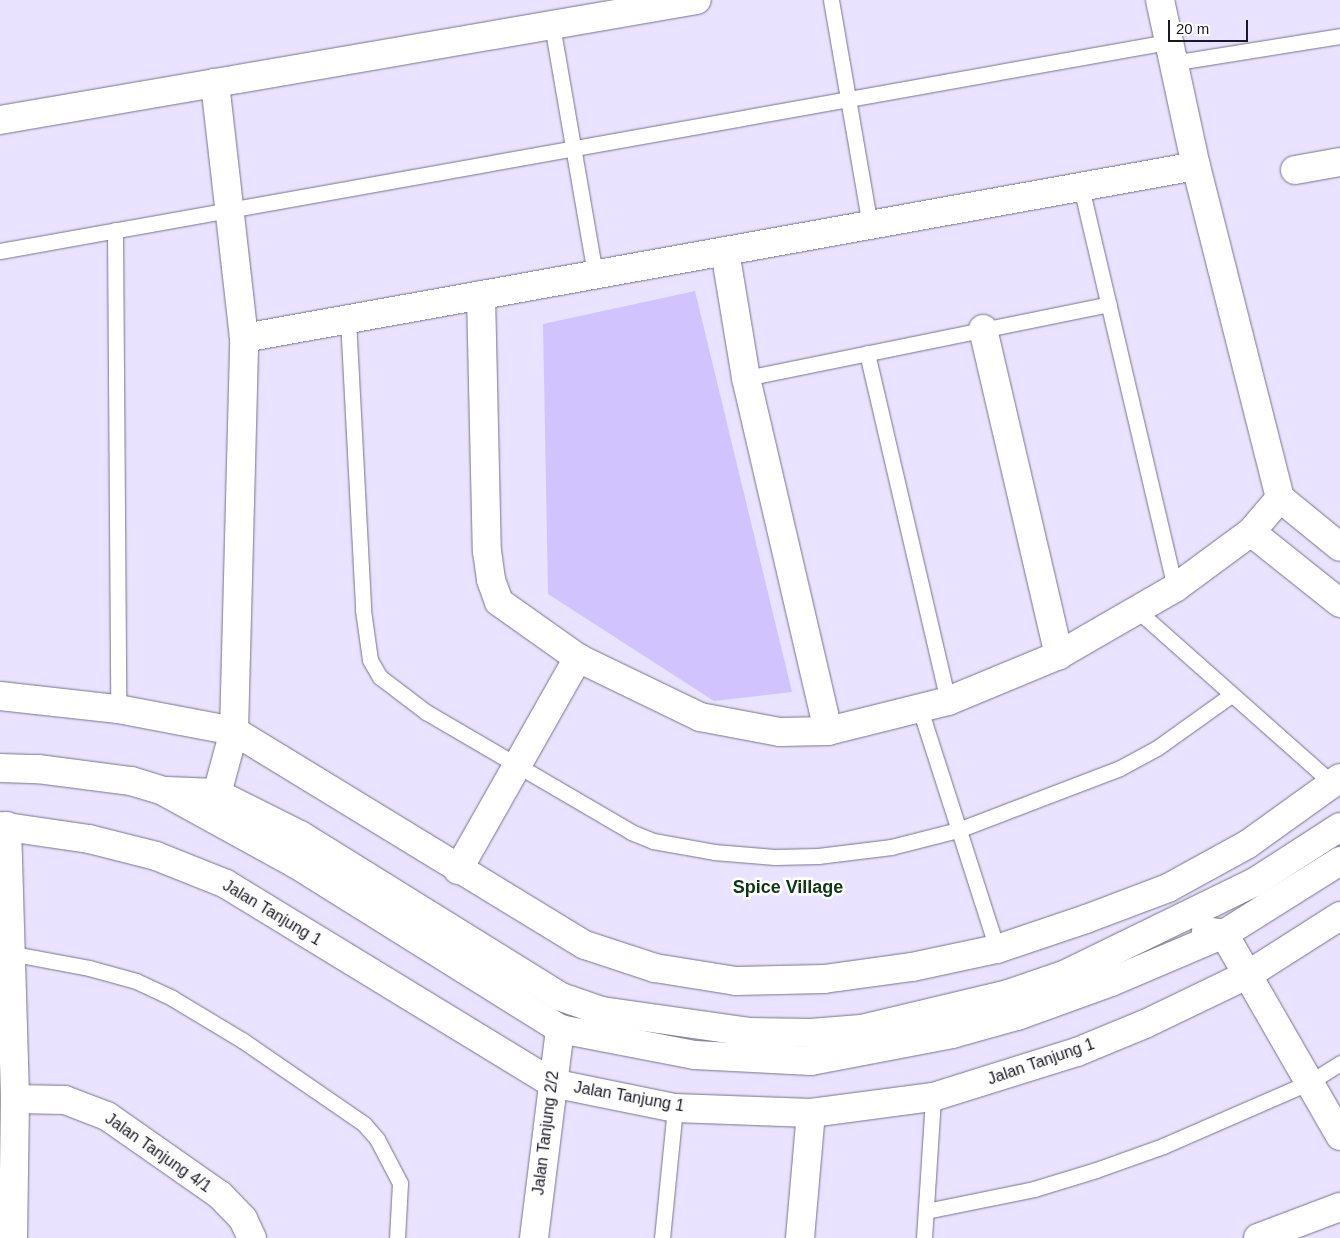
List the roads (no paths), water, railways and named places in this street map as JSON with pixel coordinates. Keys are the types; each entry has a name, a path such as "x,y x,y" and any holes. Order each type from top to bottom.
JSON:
{"street":[{"path":"0,120 698,0"},
{"path":"1160,0 1196,166 1280,498 1340,547"},
{"path":"213,806 234,731 244,338 232,209 214,82"},
{"path":"1295,170 1340,162"},
{"path":"244,338 1196,166"},
{"path":"725,251 746,378 828,731"},
{"path":"481,295 491,580 499,602 578,658 700,717 780,732 828,731 948,701 1059,655 1175,588 1251,532 1280,498"},
{"path":"983,329 1059,655"},
{"path":"1251,532 1340,603"},
{"path":"458,870 578,658"},
{"path":"0,696 118,709 234,731 458,870 584,945 655,968 736,980 824,979 912,967 996,949 1168,888 1248,844 1337,781"},
{"path":"0,768 38,769 131,781 300,835 535,983 561,997 602,1011 749,1032 811,1033 861,1029 1016,992 1066,974 1171,925 1236,891 1340,827"},
{"path":"213,806 296,864 560,1029 695,1055 811,1061 952,1034 1017,1016 1111,982 1224,934 1340,861"},
{"path":"4,826 15,1099 9,1230"},
{"name":"Jalan Tanjung 1","path":"4,826 99,841 156,856 226,884 552,1083 675,1108 811,1113 933,1097 1078,1052 1145,1024 1249,974 1340,916"},
{"path":"1236,891 1224,934 1249,974 1340,1136"},
{"path":"1171,925 1224,934"},
{"path":"535,983 560,1029"},
{"path":"560,1029 602,1011"},
{"name":"Jalan Tanjung 2/2","path":"534,1238 560,1029"},
{"name":"Jalan Tanjung 4/1","path":"15,1099 65,1100 107,1116 220,1195 243,1219 252,1238"},
{"path":"800,1238 811,1113"},
{"path":"1258,1238 1340,1208"}],"lane":[{"path":"831,0 850,98 870,225"},
{"path":"552,25 575,148 595,274"},
{"path":"0,251 850,98 1170,52 1340,36"},
{"path":"1081,187 1175,588"},
{"path":"115,230 118,709"},
{"path":"746,378 1109,304"},
{"path":"348,319 363,610 370,660 380,677 414,703 631,832 653,841 714,852 775,857 818,856 891,847 958,830 1120,768 1196,722 1231,695"},
{"path":"867,353 948,701"},
{"path":"1137,610 1231,695 1337,781"},
{"path":"920,709 996,949"},
{"path":"9,953 126,978 172,998 242,1040 364,1124 382,1146 400,1183 398,1238"},
{"path":"926,1211 1034,1189 1096,1170 1163,1146 1310,1082 1340,1063"},
{"path":"924,1238 933,1097"},
{"path":"662,1238 675,1108"}],"district":[{"name":"Spice Village","path":"788,887"}]}
